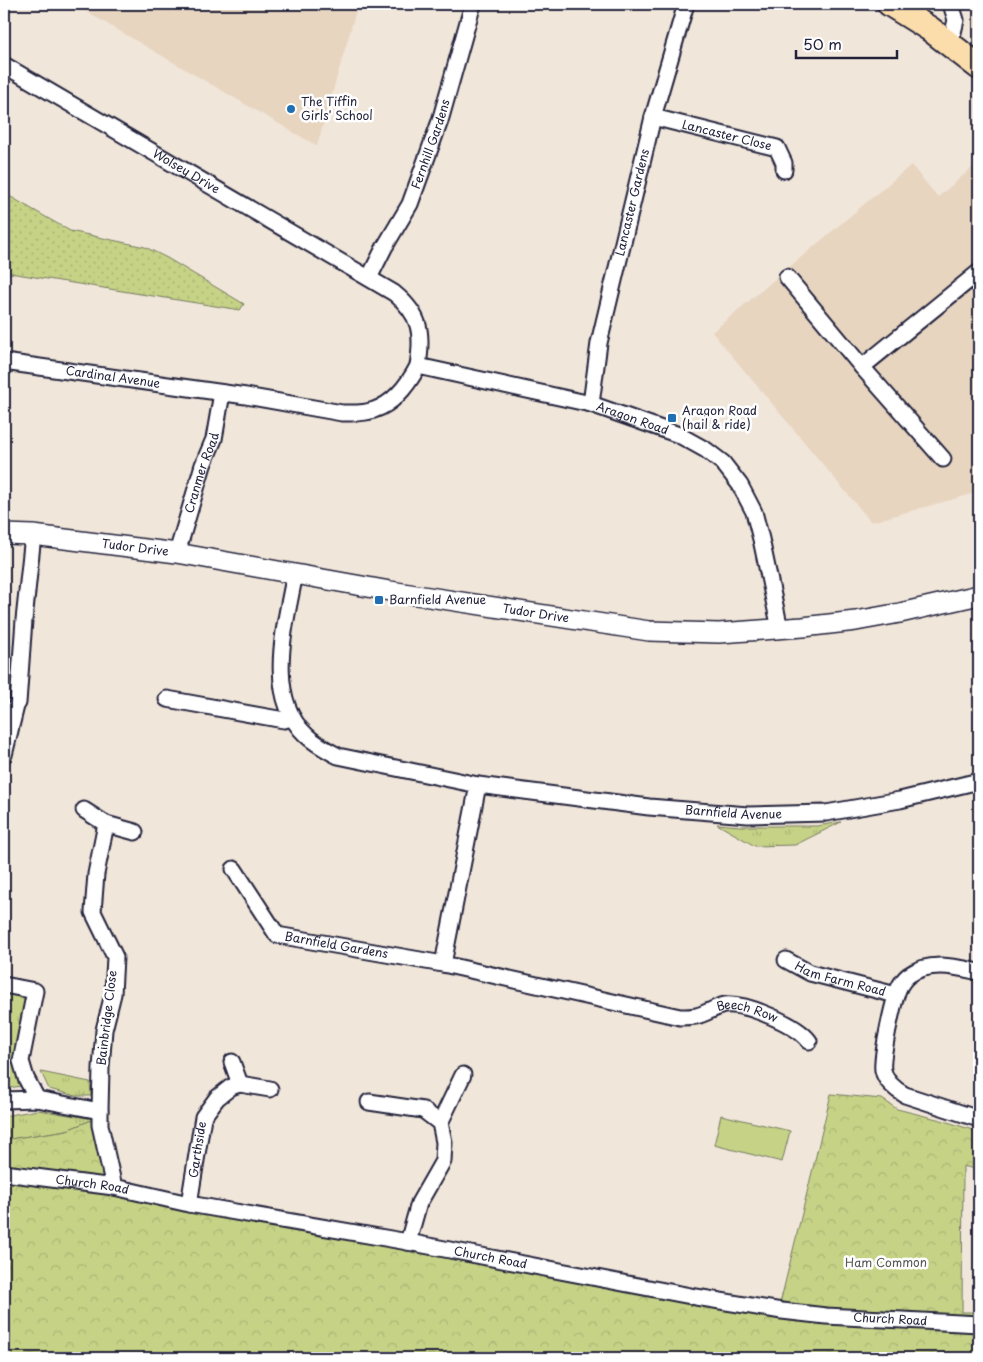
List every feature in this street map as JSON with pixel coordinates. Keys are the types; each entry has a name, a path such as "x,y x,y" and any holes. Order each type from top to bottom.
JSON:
{"main road":[{"path":"890,4 902,10 946,41 979,67"}],"street":[{"name":"Fernhill Gardens","path":"369,278 410,204 440,122 473,4"},
{"name":"Lancaster Gardens","path":"591,404 599,342 653,117 686,4"},
{"path":"946,41 956,26 952,9"},
{"name":"Wolsey Drive","path":"4,65 369,278"},
{"name":"Lancaster Close","path":"653,117 777,148 784,163 784,170"},
{"path":"862,367 979,272"},
{"path":"787,277 862,367 943,459"},
{"path":"222,393 342,413 358,413 374,410 402,392 418,366 420,336 418,324 405,302 369,278"},
{"name":"Cardinal Avenue","path":"4,362 222,393"},
{"name":"Aragon Road","path":"418,366 591,404 679,435 706,450 723,463 740,484 754,512 780,629"},
{"name":"Cranmer Road","path":"177,553 203,465 214,439 222,393"},
{"name":"Tudor Drive","path":"4,534 33,535 177,553 390,591 649,631 719,633 856,621 979,595"},
{"path":"4,755 17,705 33,535"},
{"name":"Barnfield Avenue","path":"295,573 281,656 283,693 292,718 306,735 323,748 338,756 478,785 649,807 748,815 826,813 979,784"},
{"path":"167,700 284,720 292,718"},
{"path":"443,964 478,785"},
{"path":"84,810 106,824 135,832"},
{"name":"Bainbridge Close","path":"106,824 96,874 93,912 115,957 113,994 104,1030 100,1111 100,1125 114,1186"},
{"name":"Barnfield Gardens","path":"234,869 277,936 443,964 680,1017"},
{"name":"Ham Farm Road","path":"786,960 810,973 896,995"},
{"name":"Ham Farm Road","path":"979,972 944,966 925,967 908,976 901,983 896,995 883,1060 883,1071 887,1080 898,1091 979,1119"},
{"path":"4,985 35,991 21,1061 26,1078 36,1099"},
{"name":"Beech Row","path":"680,1017 697,1016 722,1006 734,1005 762,1012 803,1034 809,1041"},
{"path":"232,1062 240,1084 270,1089"},
{"path":"408,1242 420,1203 443,1161 444,1142 440,1123 463,1075"},
{"name":"Garthside","path":"189,1204 203,1117 217,1098 231,1087 240,1084"},
{"path":"4,1100 36,1099 100,1111"},
{"path":"369,1102 423,1110 440,1123"},
{"name":"Church Road","path":"4,1173 114,1186 189,1204 408,1242 686,1296 782,1311 826,1316 979,1324"}],"shaded area":[{"name":"The Tiffin Girls' School","path":"73,4 358,4 317,146"},
{"path":"979,162 979,492 871,522 712,332 911,165 938,197"}],"green space":[{"path":"4,193 70,231 145,247 244,304 240,310 4,272"},
{"path":"841,822 795,845 755,846 717,824 740,826 817,826"},
{"path":"4,992 30,995 26,1085 4,1089"},
{"path":"41,1072 90,1082 91,1096 76,1096 49,1089"},
{"name":"Ham Common","path":"831,1094 882,1099 897,1109 979,1132 979,1170 963,1166 962,1312 979,1312 979,1358 4,1358 4,1140 67,1130 94,1119 106,1193 695,1304 777,1316"},
{"path":"38,1110 94,1119 67,1130 4,1140 4,1116"},
{"path":"721,1115 790,1131 782,1162 714,1145"}],"place":[{"name":"The Tiffin Girls' School","path":"291,109"},
{"name":"Aragon Road (hail & ride)","path":"672,418"},
{"name":"Barnfield Avenue","path":"379,600"}]}
